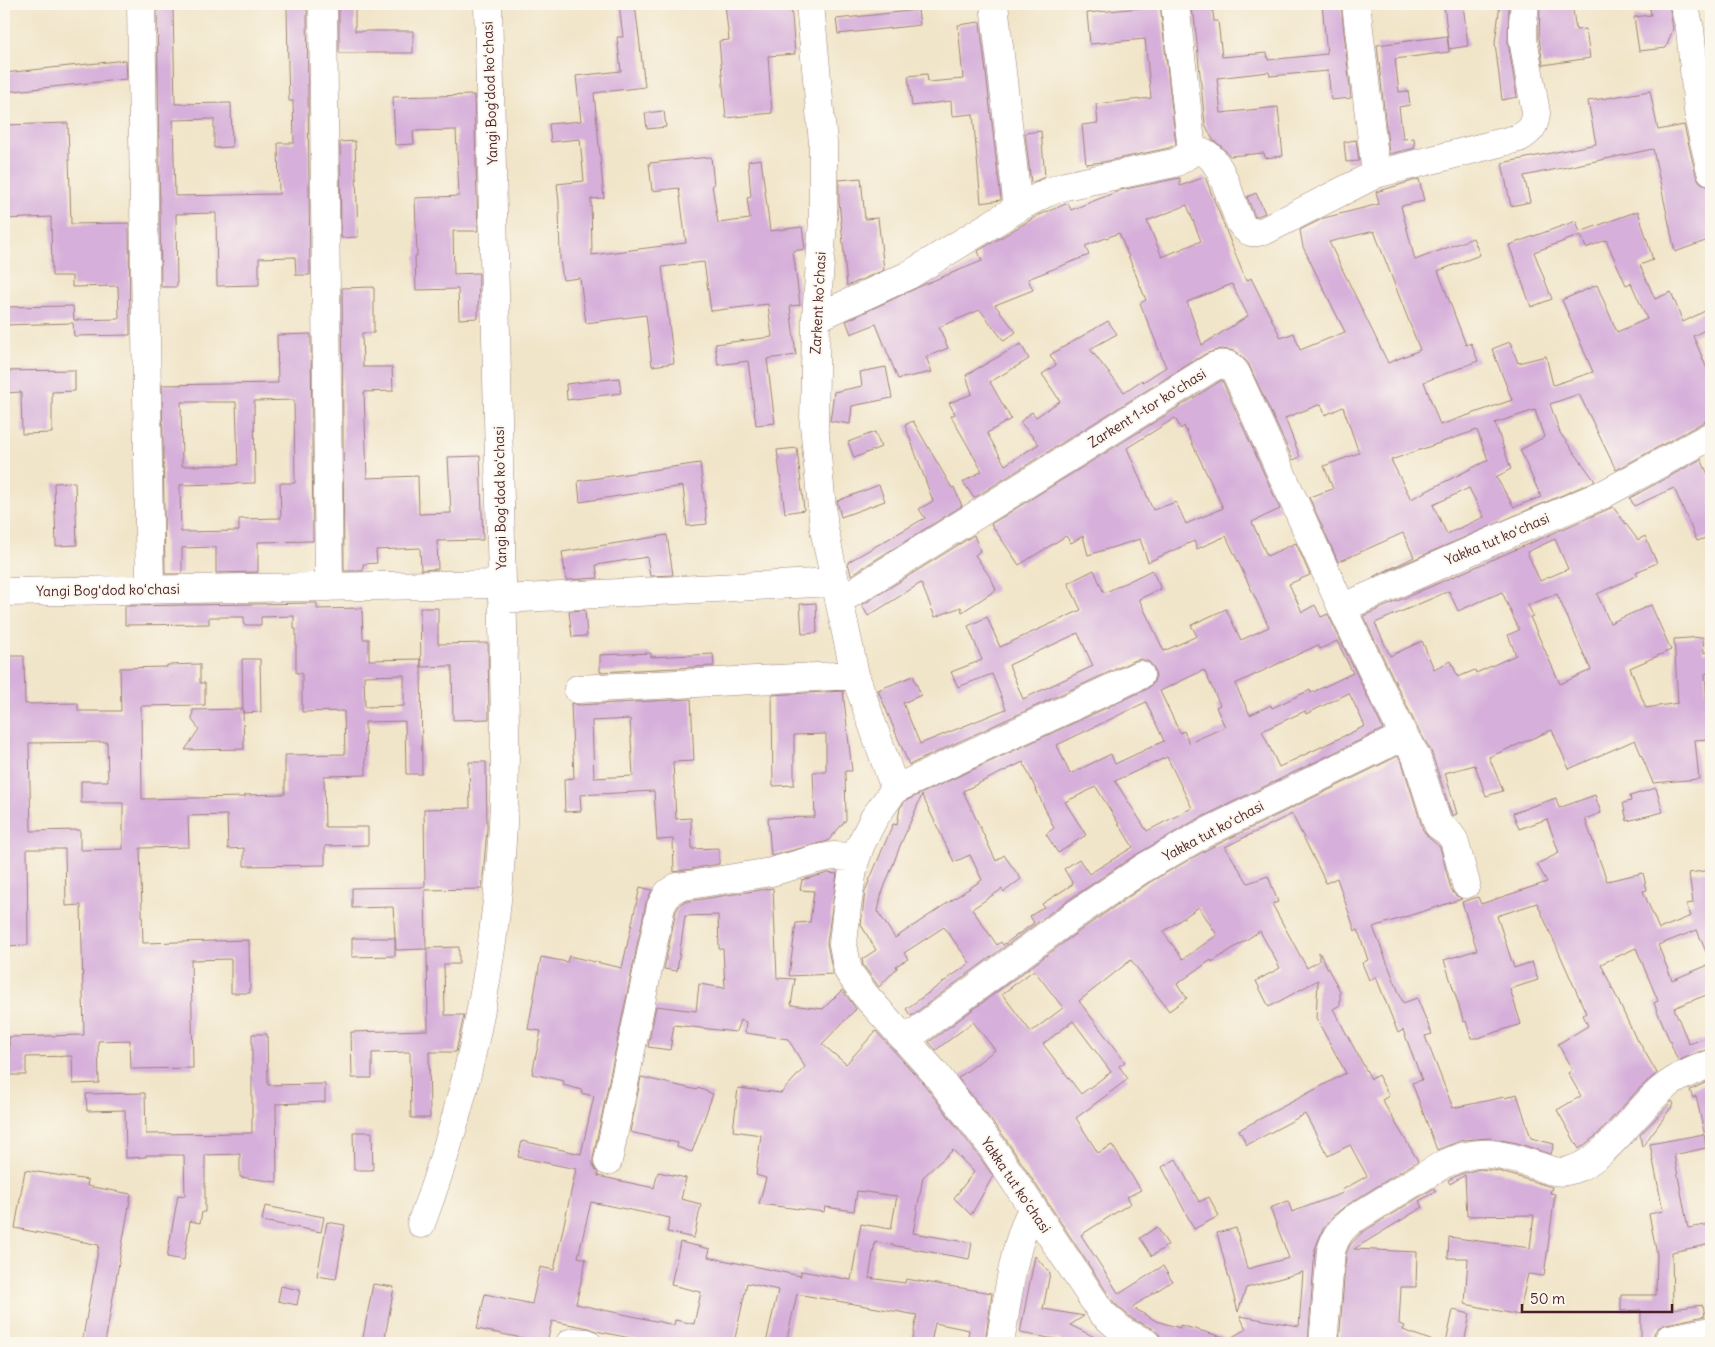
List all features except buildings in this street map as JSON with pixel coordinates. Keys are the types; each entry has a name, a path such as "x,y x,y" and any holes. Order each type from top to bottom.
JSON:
{"street":[{"path":"141,4 150,590"},
{"path":"323,4 329,587"},
{"name":"Yangi Bogʻdod koʻchasi","path":"4,592 329,587 502,591 488,4"},
{"name":"Zarkent koʻchasi","path":"810,4 823,143 823,222 816,318 814,424 824,529 855,675 895,789"},
{"path":"994,4 1018,208"},
{"path":"1175,4 1192,152"},
{"path":"1356,4 1376,174"},
{"path":"816,318 909,275 1018,208 1046,193 1065,186 1174,163 1182,160 1192,152 1202,152 1212,157 1218,166 1244,229 1253,232 1264,231 1376,174 1520,138 1530,131 1535,123 1536,113 1523,40 1523,21 1526,4"},
{"path":"1684,4 1690,29 1699,120 1711,171"},
{"name":"Zarkent 1-tor koʻchasi","path":"837,592 1213,366 1222,363 1234,368 1342,608"},
{"name":"Yakka tut koʻchasi","path":"1342,608 1494,540 1604,494 1711,436"},
{"path":"421,1224 439,1176 468,1073 479,1022 494,930 502,856 504,810 502,591 837,592"},
{"path":"1342,608 1404,736 1416,756 1438,825 1449,833 1454,840 1466,884"},
{"path":"905,1040 865,995 848,970 843,944 847,906 856,857 874,818 895,789 1140,674"},
{"path":"578,689 855,675"},
{"name":"Yakka tut koʻchasi","path":"1146,1343 1125,1333 1102,1313 992,1147 935,1073 905,1040 1073,916 1142,869 1201,835 1404,736"},
{"path":"608,1161 661,906 668,894 677,887 770,872 817,858 833,856 856,857"},
{"path":"1323,1343 1331,1251 1334,1240 1352,1220 1442,1164 1454,1158 1473,1153 1498,1154 1555,1172 1569,1171 1582,1167 1598,1157 1660,1090 1676,1078 1711,1064"},
{"path":"1000,1343 1018,1245 1023,1227 1032,1209"},
{"path":"1670,1339 1711,1331"},
{"path":"570,1343 587,1343"}]}
